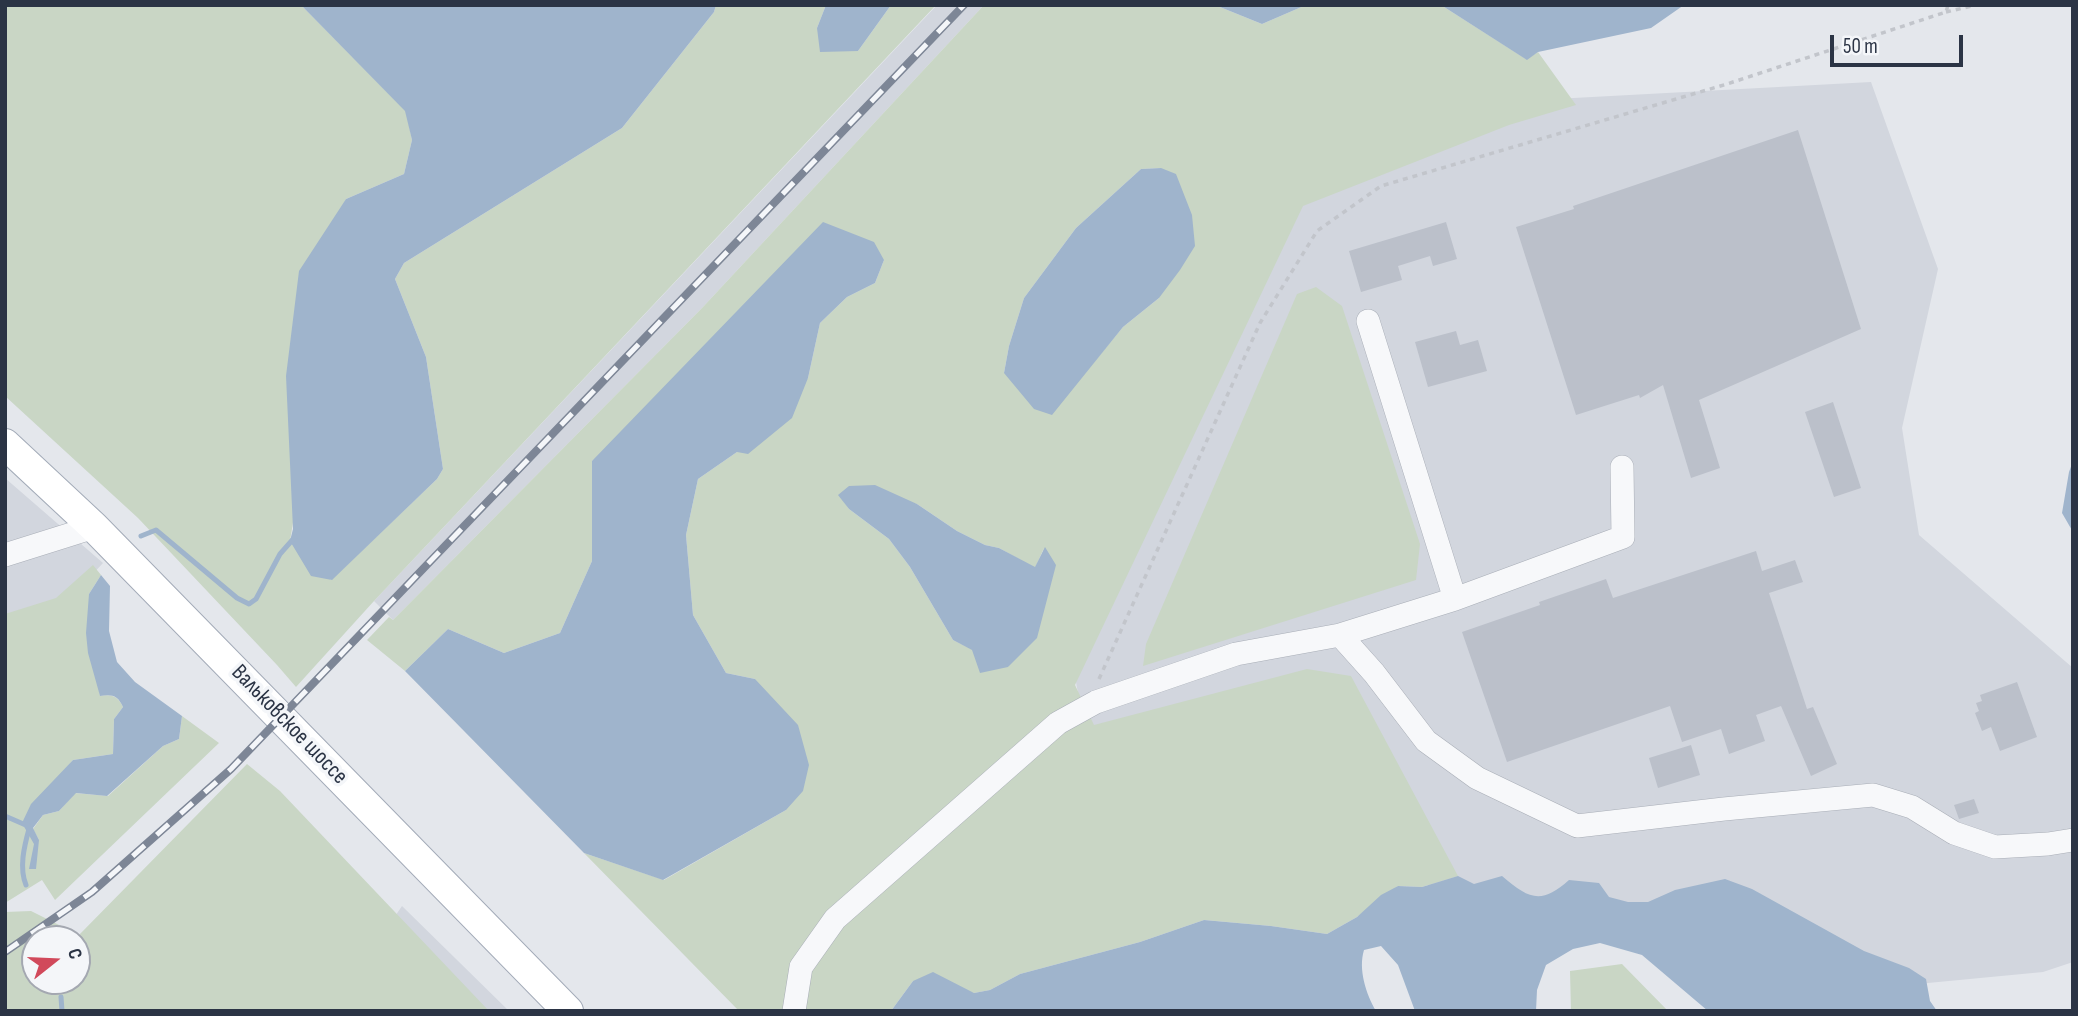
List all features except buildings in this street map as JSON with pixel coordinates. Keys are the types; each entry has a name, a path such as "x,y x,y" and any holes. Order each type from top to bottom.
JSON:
{"main road":[{"name":"Вальковское шоссе","path":"5,444 94,527 563,1009"}],"lane":[{"path":"1368,321 1455,599"},
{"path":"793,1011 802,967 835,919 1058,723 1096,702 1236,654 1340,635 1455,599 1623,537 1622,467"},
{"path":"5,555 94,527"},
{"path":"1340,635 1374,673 1426,741 1477,778 1577,825 1873,795 1912,807 1954,833 1995,846 2073,840"}],"path":[{"path":"1946,12 1948,5"},
{"path":"1096,702 1097,682 1260,323 1317,231 1381,186 1727,84 1946,12 1976,5"}],"shaded area":[{"path":"937,5 984,5 702,308 393,620 374,601"},
{"path":"1871,82 1938,269 1902,428 1919,535 2073,668 2073,962 2043,972 1886,987 1539,928 1089,753 1069,644 1281,212 1555,99"},
{"path":"5,478 103,563 64,605 5,625"},
{"path":"402,906 509,1011 331,1011"}],"green space":[{"path":"5,5 301,5 406,111 412,140 404,174 346,199 290,541 331,580 437,479 443,469 426,357 395,279 404,263 622,128 714,12 716,5 826,5 817,28 858,51 891,5 936,5 296,687 138,518 5,396"},
{"path":"984,5 1215,5 1262,24 1306,5 1441,5 1526,59 1538,52 1576,105 1509,125 1303,206 1075,685 1094,725 1307,669 1351,676 1458,876 1422,887 1398,886 1357,917 1327,934 1204,920 1140,942 1020,974 990,990 974,993 913,981 891,1011 739,1011 584,853 664,880 786,810 755,679 726,673 693,615 686,535 698,479 737,452 808,378 820,323 847,297 875,283 884,260 592,461 592,561 560,633 504,653 448,629 405,671 367,640 389,617 393,620 702,308","holes":["1161,168 1159,298 1123,327 1078,381 1004,373 1009,346 1024,298 1076,228 1141,169","839,494 917,504 957,531 985,545 999,548 1035,568 1044,548 1008,667 953,640 910,567 889,539 849,509"]},
{"path":"1316,287 1342,306 1420,544 1416,580 1143,666 1146,644 1297,294"},
{"path":"93,565 101,575 89,594 100,696 114,697 123,707 114,719 113,754 73,760 22,823 39,840 33,829 43,815 59,811 75,793 108,796 163,746 179,739 182,716 219,743 55,900 42,880 5,903 5,614 56,598"},
{"path":"247,764 280,791 489,1011 5,1011 5,912 31,911 59,925 21,925 21,995 91,995 91,925 89,925"},
{"path":"1622,964 1668,1011 1571,1011 1570,971"}],"water":[{"path":"301,5 716,5 714,12 622,128 404,263 395,279 426,357 443,469 437,479 332,580 311,576 290,541 293,529 286,376 299,271 346,199 404,174 412,140 405,111"},
{"path":"826,5 891,5 858,51 820,52 817,28"},
{"path":"1215,5 1306,5 1262,24"},
{"path":"1441,5 1684,5 1651,28 1538,52 1527,60"},
{"path":"1161,168 1176,174 1192,215 1195,246 1159,298 1123,327 1052,415 1034,409 1004,373 1009,346 1024,298 1076,228 1141,169"},
{"path":"823,222 874,242 884,260 875,283 847,297 820,323 808,378 792,418 748,454 737,452 698,479 686,535 693,615 726,673 755,679 798,725 809,765 803,791 786,810 663,880 584,853 405,671 448,629 504,653 560,633 592,561 592,461"},
{"path":"2073,461 2073,532 2062,513"},
{"path":"875,485 917,504 957,531 985,545 999,548 1035,567 1045,547 1056,565 1037,638 1008,667 980,673 972,650 953,640 910,567 889,539 849,509 838,495 849,486"},
{"path":"101,575 110,586 109,631 117,662 135,682 182,716 179,739 163,746 107,796 76,793 59,811 43,815 33,828 39,840 36,869 29,869 34,844 22,823 31,804 73,760 113,754 114,719 123,707 114,696 100,696 88,653 86,633 89,594"},
{"path":"1458,876 1474,884 1502,876 1520,890 1535,896 1551,893 1569,880 1599,883 1609,897 1628,902 1648,902 1675,890 1725,879 1752,889 1864,951 1909,968 1926,979 1930,1001 1937,1011 1708,1011 1642,955 1600,943 1573,949 1546,965 1537,990 1536,1011 1415,1011 1398,965 1381,946 1364,950 1362,957 1364,981 1376,1011 891,1011 913,981 933,972 974,993 990,990 1020,974 1140,942 1204,920 1327,934 1357,917 1381,895 1398,886 1422,887"}],"waterway":[{"path":"141,536 156,530 237,598 249,604 256,599 280,554 295,537"},
{"path":"5,816 28,826"},
{"path":"26,885 23,865 29,829"},
{"path":"61,997 62,1011"}],"railway":[{"path":"5,952 92,892 231,769 964,5"}]}
